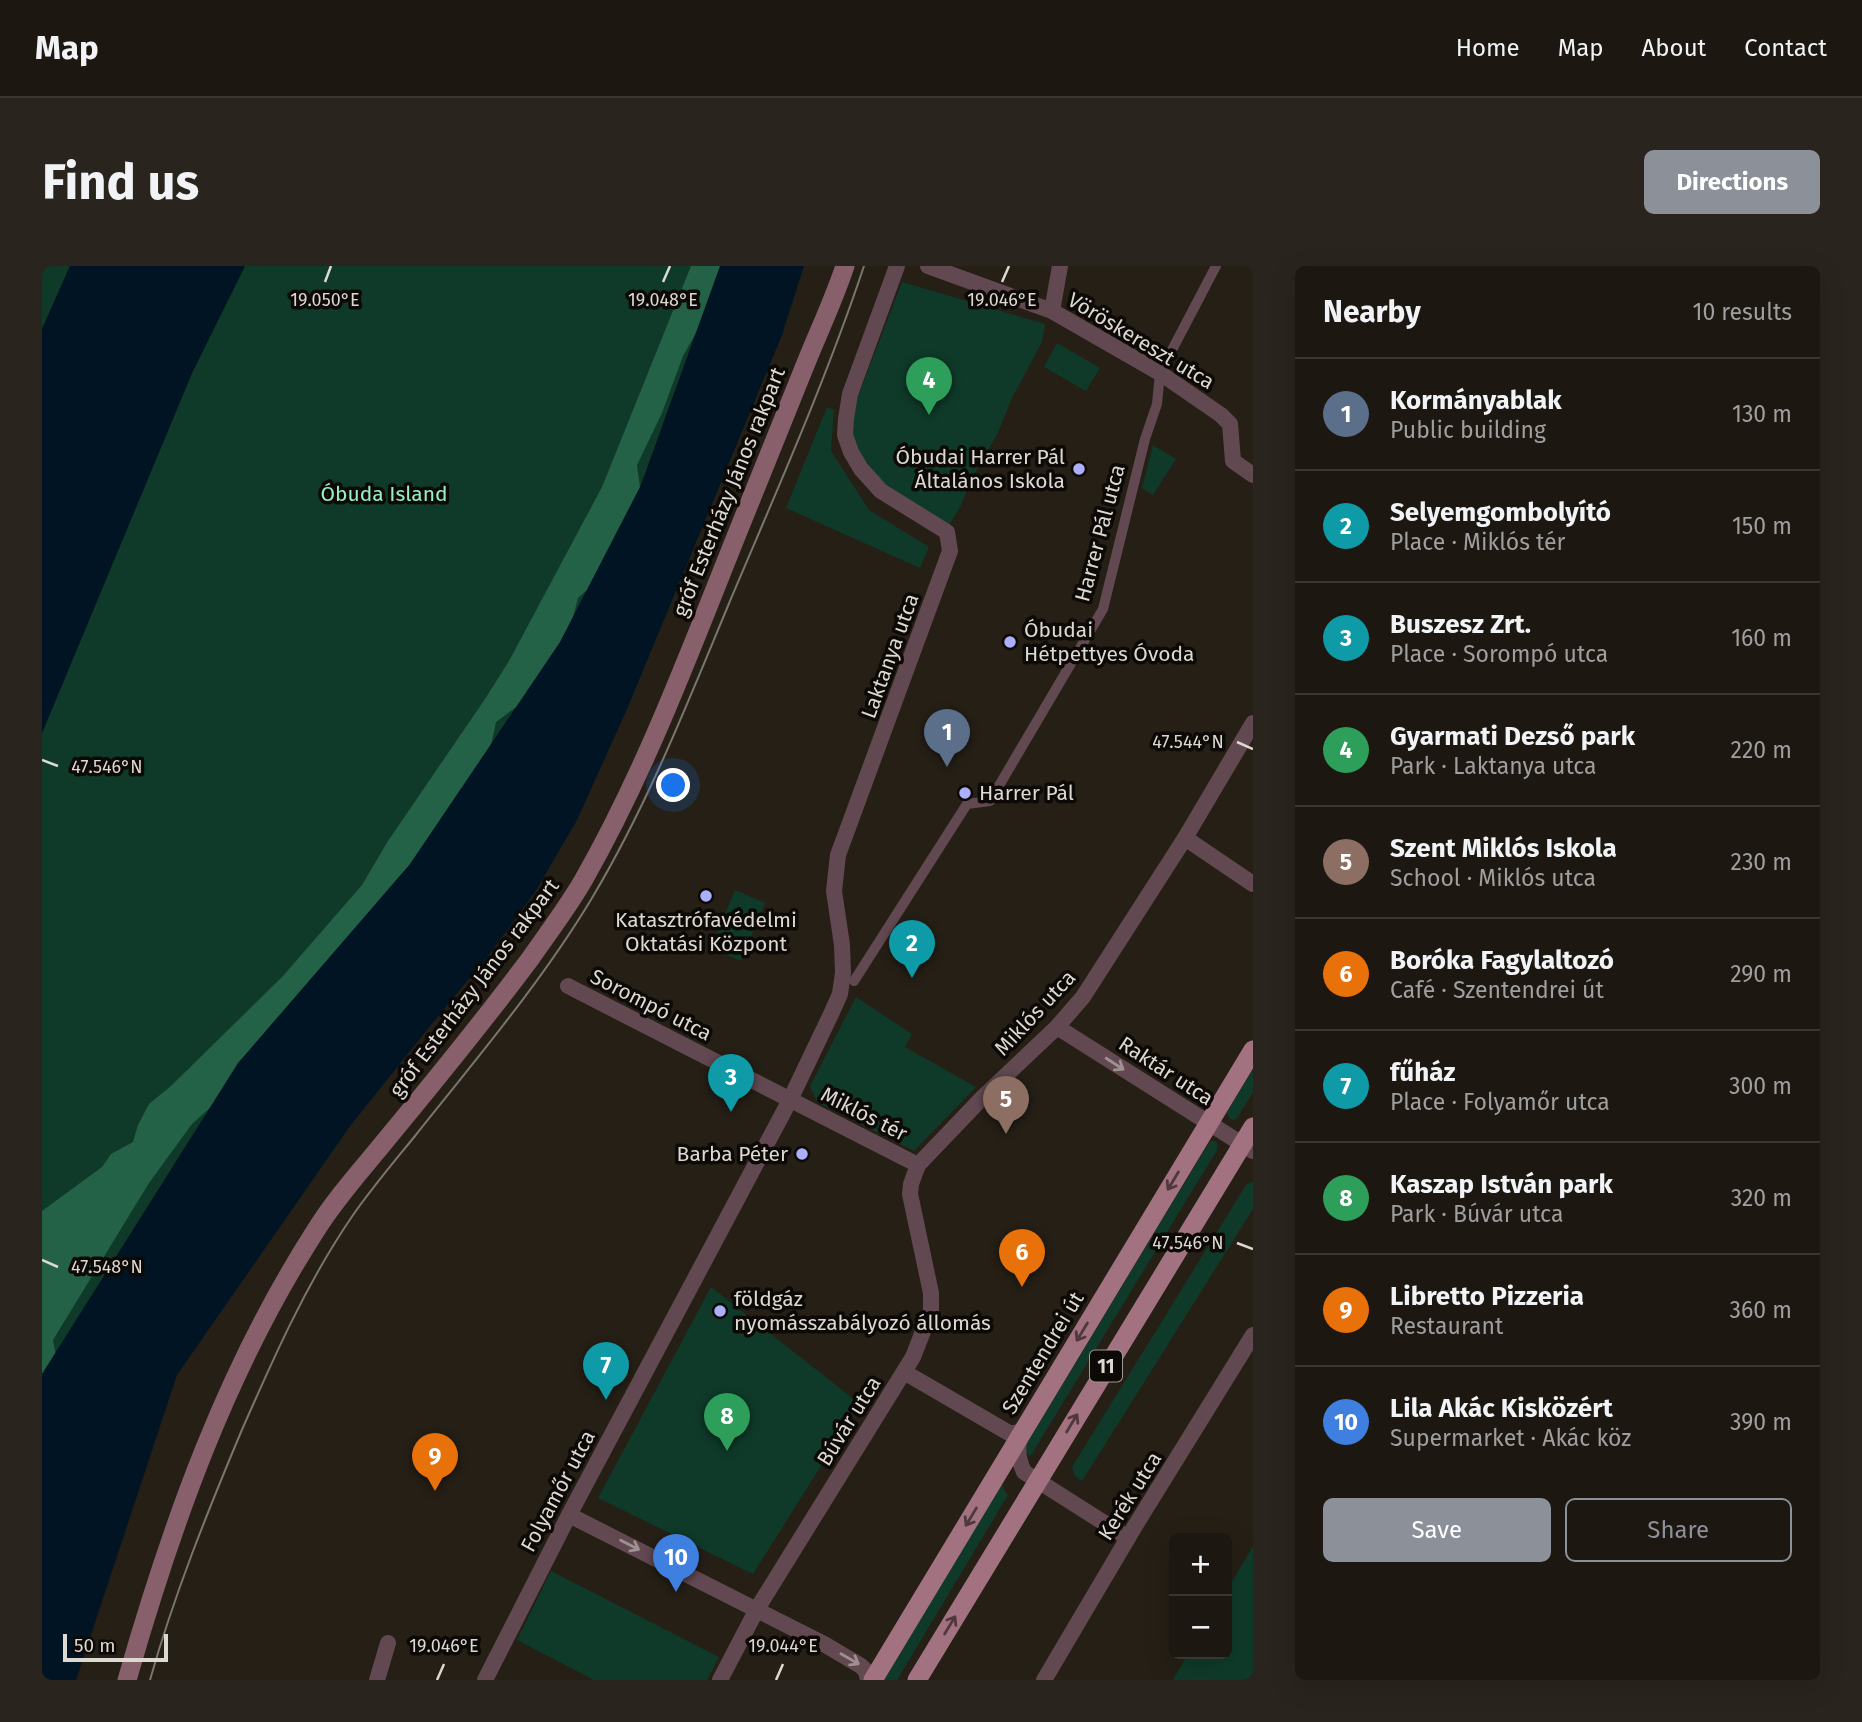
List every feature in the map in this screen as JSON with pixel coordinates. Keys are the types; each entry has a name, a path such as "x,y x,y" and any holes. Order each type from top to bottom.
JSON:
{"main road":[{"name":"gróf Esterházy János rakpart","path":"127,1680 184,1502 212,1430 256,1332 317,1228 456,1055 559,918 583,880 623,804 685,663 845,266"},
{"name":"Szentendrei út","path":"870,1680 1253,1050"},
{"name":"11","path":"917,1680 1037,1481 1248,1147 1253,1127"}],"street":[{"name":"Laktanya utca","path":"790,1100 840,994 843,973 842,945 834,891 838,855 950,551 947,532 881,491 861,470 845,435 850,394 897,266"},
{"name":"Vöröskereszt utca","path":"928,266 1052,312 1160,373 1230,424 1233,461 1253,475"},
{"path":"1052,312 1060,266"},
{"name":"Harrer Pál utca","path":"854,981 967,804 990,801 1102,609 1145,439 1157,404 1160,373 1216,266"},
{"name":"Miklós utca","path":"918,1165 1058,1027 1083,997 1185,838 1253,723"},
{"path":"1185,838 1253,884"},
{"name":"Sorompó utca","path":"568,986 790,1100"},
{"name":"Raktár utca","path":"1058,1027 1248,1147"},
{"name":"Miklós tér","path":"790,1100 918,1165"},
{"name":"Folyamőr utca","path":"485,1680 569,1515 790,1100"},
{"name":"Búvár utca","path":"720,1680 757,1609 904,1372 922,1338 931,1311 931,1293 910,1194 918,1165"},
{"name":"Kerék utca","path":"1044,1680 1253,1335"},
{"path":"904,1372 1009,1433 1017,1433 1024,1428"},
{"path":"1024,1428 1018,1444 1019,1460 1024,1472 1128,1538"},
{"path":"569,1515 824,1644 861,1666 870,1680"},
{"path":"377,1680 388,1643"}],"green space":[{"path":"42,266 70,266 42,329"},
{"name":"Óbuda Island","path":"245,266 720,266 641,485 560,642 410,864 42,1374 42,733 192,373"},
{"path":"691,266 730,266 722,287 683,356 662,413 637,465 644,517 608,571 578,598 554,679 496,722 487,764 465,818 230,1090 192,1124 149,1183 53,1340 59,1372 42,1422 42,1211 102,1167 111,1154 133,1142 149,1104 171,1086 283,976 362,885 388,841 509,661 602,487"},
{"path":"902,282 1045,324 1042,342 948,527 885,487 866,466 855,447 852,432 857,399"},
{"path":"1057,343 1100,368 1086,391 1044,367"},
{"path":"827,407 834,410 831,451 869,510 929,547 920,568 786,508"},
{"path":"1153,445 1176,459 1153,495 1142,488"},
{"path":"735,890 765,903 741,961 711,948"},
{"path":"856,997 912,1034 905,1047 976,1087 914,1151 817,1102 810,1086"},
{"path":"1253,1070 1253,1092 1233,1120 1227,1112"},
{"path":"1210,1141 1217,1143 1217,1150 1030,1457 1024,1448"},
{"path":"1253,1181 1253,1209 1082,1481 1075,1476 1072,1467 1246,1185"},
{"path":"711,1287 860,1404 753,1574 598,1498"},
{"path":"1002,1483 1008,1495 897,1680 884,1680"},
{"path":"1253,1546 1253,1680 1173,1680 1185,1659 1232,1659 1232,1582"},
{"path":"551,1571 719,1657 707,1680 594,1680 517,1640"}],"water":[{"path":"70,266 245,266 192,373 42,733 42,329"},
{"path":"720,266 804,266 782,335 627,709 577,820 535,892 488,956 350,1126 177,1375 76,1680 42,1680 42,1374 238,1063 410,864 560,642 641,485"}],"tram line":[{"path":"150,1680 180,1586 228,1462 278,1350 319,1269 366,1197 530,990 592,898 631,826 683,715 800,435 864,266"}],"place":[{"name":"Gyarmati Dezső park","path":"929,415"},
{"name":"Óbudai Harrer Pál Általános Iskola","path":"1079,469"},
{"name":"Óbudai Hétpettyes Óvoda","path":"1010,642"},
{"name":"Kormányablak","path":"947,767"},
{"name":"Harrer Pál","path":"965,793"},
{"name":"Katasztrófavédelmi Oktatási Központ","path":"706,896"},
{"name":"Selyemgombolyító","path":"912,978"},
{"name":"Buszesz Zrt.","path":"731,1112"},
{"name":"Szent Miklós Iskola","path":"1006,1134"},
{"name":"Barba Péter","path":"802,1154"},
{"name":"Boróka Fagylaltozó","path":"1022,1287"},
{"name":"földgáz nyomásszabályozó állomás","path":"720,1311"},
{"name":"fűház","path":"606,1400"},
{"name":"Kaszap István park","path":"727,1451"},
{"name":"Libretto Pizzeria","path":"435,1491"},
{"name":"Lila Akác Kisközért","path":"676,1592"}]}
